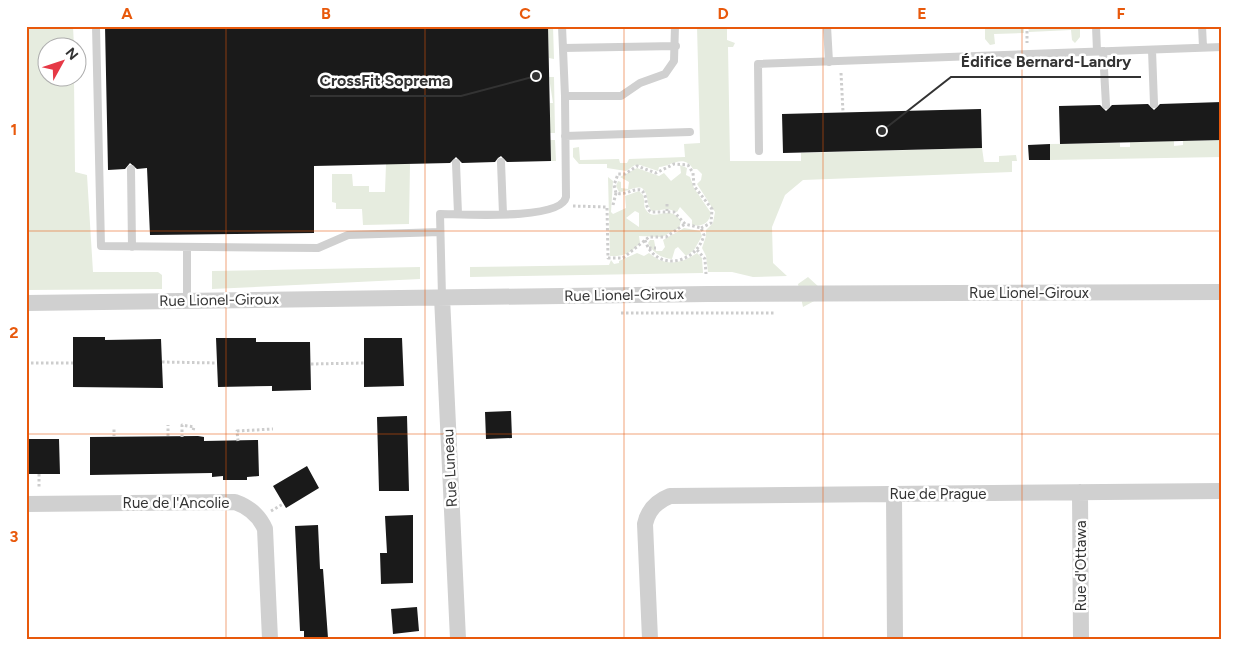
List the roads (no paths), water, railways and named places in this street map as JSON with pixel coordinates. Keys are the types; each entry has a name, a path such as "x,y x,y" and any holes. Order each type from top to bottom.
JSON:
{"street":[{"name":"Rue Lionel-Giroux","path":"26,303 442,297 1222,292"},
{"name":"Rue Luneau","path":"442,297 458,639"},
{"name":"Rue de Prague","path":"650,639 645,524 650,510 663,498 677,495 1222,491"},
{"name":"Rue d'Ottawa","path":"1080,492 1081,639"},
{"path":"894,494 895,639"},
{"name":"Rue de l'Ancolie","path":"26,504 235,502 243,505 257,514 264,529 270,639"}],"lane":[{"path":"96,26 101,246 318,248 348,235 440,232"},
{"path":"442,297 440,214 547,212 557,208 565,201 565,96 562,26"},
{"path":"565,96 626,94 637,85 656,78 671,68 674,61 676,46 675,26"},
{"path":"827,26 829,62"},
{"path":"1096,26 1106,105"},
{"path":"1202,26 1203,47"},
{"path":"563,48 676,46"},
{"path":"759,151 758,64 1222,47"},
{"path":"1152,50 1154,104"},
{"path":"565,136 690,132"},
{"path":"501,162 503,214"},
{"path":"456,163 458,214"},
{"path":"131,169 132,247"},
{"path":"187,247 187,301"}],"place":[{"name":"CrossFit Soprema","path":"536,76"},
{"name":"Édifice Bernard-Landry","path":"882,131"}]}
